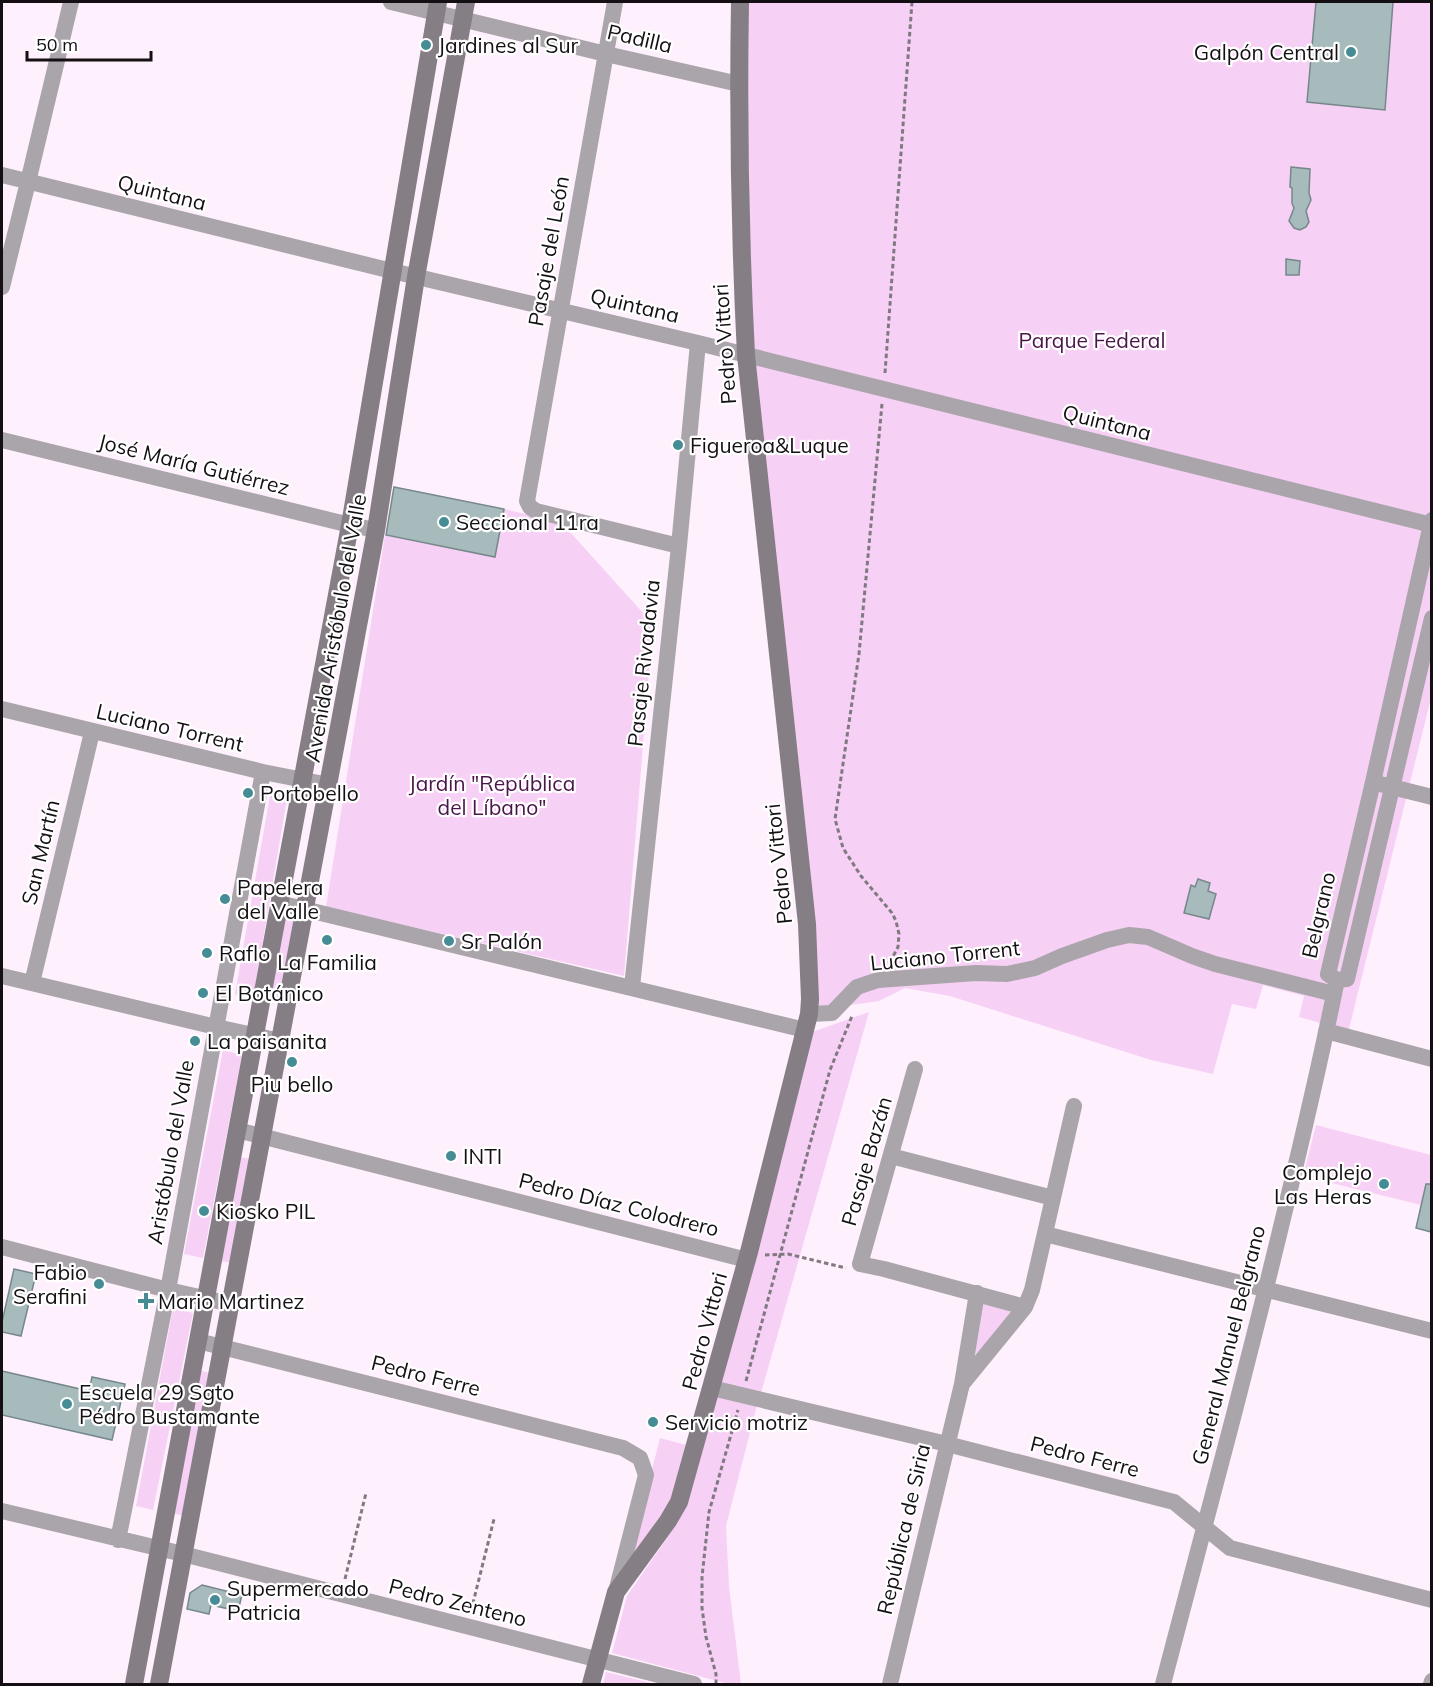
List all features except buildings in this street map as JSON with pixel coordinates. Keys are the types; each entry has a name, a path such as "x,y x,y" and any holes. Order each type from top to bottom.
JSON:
{"main road":[{"name":"Pedro Vittori","path":"591,1684 616,1592 668,1521 679,1502 748,1256 807,1022 807,924 746,355 741,272 740,2"},
{"name":"Avenida Aristóbulo del Valle","path":"134,1684 350,525 437,7"},
{"name":"Avenida Aristóbulo del Valle","path":"159,1684 376,530 416,277 464,10"}],"street":[{"path":"2,287 71,2"},
{"name":"Padilla","path":"391,2 464,10 606,54 739,84"},
{"name":"Pasaje del León","path":"615,2 527,501 536,511 679,546"},
{"name":"Quintana","path":"2,175 392,272 698,343 1431,524"},
{"name":"Pasaje Rivadavia","path":"632,987 698,343"},
{"name":"José María Gutiérrez","path":"2,440 376,530"},
{"name":"Belgrano","path":"1431,524 1328,974 1336,987 1347,980 1431,618"},
{"name":"Luciano Torrent","path":"2,709 262,772 329,785"},
{"name":"San Martín","path":"32,983 92,732"},
{"name":"Aristóbulo del Valle","path":"118,1540 168,1290 262,772"},
{"path":"1373,782 1431,797"},
{"name":"Luciano Torrent","path":"279,903 632,987 807,1022 832,1013 857,987 878,980 976,973 1007,974 1035,968 1107,940 1129,935 1148,936 1215,964 1336,987"},
{"path":"2,976 216,1028 280,1041"},
{"name":"General Manuel Belgrano","path":"1162,1684 1206,1528 1304,1133 1336,987"},
{"path":"1326,1031 1431,1059"},
{"name":"Pasaje Bazán","path":"857,1267 915,1069"},
{"name":"República de Siria","path":"962,1384 1025,1307 1032,1290 1074,1106"},
{"name":"Pedro Díaz Colodrero","path":"237,1130 748,1256"},
{"path":"891,1156 1053,1198"},
{"path":"1045,1234 1431,1331"},
{"path":"2,1247 231,1304"},
{"path":"857,1267 884,1269 1025,1307"},
{"name":"República de Siria","path":"890,1684 962,1384 977,1293"},
{"name":"Pedro Ferre","path":"198,1341 623,1448 640,1458 646,1475 616,1592"},
{"name":"Pedro Ferre","path":"712,1388 947,1444 1174,1502 1230,1548 1431,1600"},
{"name":"Pedro Zenteno","path":"2,1511 183,1554 694,1684"}],"path":[{"path":"878,980 898,947 899,934 896,921 861,876 843,848 835,819 859,654 883,389 912,2"},
{"path":"716,1684 717,1674 706,1637 702,1608 702,1577 709,1512 830,1070 852,1016"},
{"path":"748,1256 788,1254 857,1267"},
{"path":"341,1595 366,1493"},
{"path":"467,1627 494,1519"}],"green space":[{"name":"Parque Federal","path":"748,2 1431,2 1431,698 1347,1037 1317,1022 1299,1017 1304,996 1263,985 1256,1009 1232,1004 1213,1074 1151,1060 950,996 905,988 879,1001 815,1010 751,330"},
{"name":"Jardín \"República del Líbano\"","path":"504,509 561,522 653,624 624,976 326,907 385,535 495,556"},
{"path":"271,790 288,793 253,998 235,994"},
{"path":"283,915 298,919 282,1003 268,999"},
{"path":"869,1012 761,1393 718,1382 812,1032"},
{"path":"223,1050 242,1055 203,1258 184,1254"},
{"name":"Complejo Las Heras","path":"1316,1125 1431,1155 1431,1232 1416,1228 1421,1205 1303,1176"},
{"path":"238,1157 251,1159 233,1263 220,1261"},
{"path":"978,1295 1022,1308 965,1372"},
{"path":"173,1308 193,1313 153,1510 136,1506"},
{"path":"198,1370 213,1374 185,1516 171,1513"},
{"path":"715,1395 757,1405 726,1526 729,1586 741,1684 729,1684 612,1653 627,1596 676,1525 683,1509"},
{"path":"660,1438 686,1445 672,1498 664,1516 627,1567"},
{"path":"606,1672 655,1684 603,1684"}],"place":[{"name":"Jardines al Sur","path":"426,45"},
{"name":"Galpón Central","path":"1351,52"},
{"name":"Figueroa&Luque","path":"678,445"},
{"name":"Seccional 11ra","path":"444,522"},
{"name":"Portobello","path":"248,793"},
{"name":"Papelera del Valle","path":"225,899"},
{"name":"La Familia","path":"327,940"},
{"name":"Sr Palón","path":"449,941"},
{"name":"Raflo","path":"207,953"},
{"name":"El Botánico","path":"203,993"},
{"name":"La paisanita","path":"195,1041"},
{"name":"Piu bello","path":"292,1062"},
{"name":"INTI","path":"451,1156"},
{"name":"Complejo Las Heras","path":"1384,1184"},
{"name":"Kiosko PIL","path":"204,1211"},
{"name":"Fabio Serafini","path":"99,1284"},
{"name":"Mario Martinez","path":"146,1301"},
{"name":"Escuela 29 Sgto Pédro Bustamante","path":"67,1404"},
{"name":"Servicio motriz","path":"653,1422"},
{"name":"Supermercado Patricia","path":"215,1600"}]}
